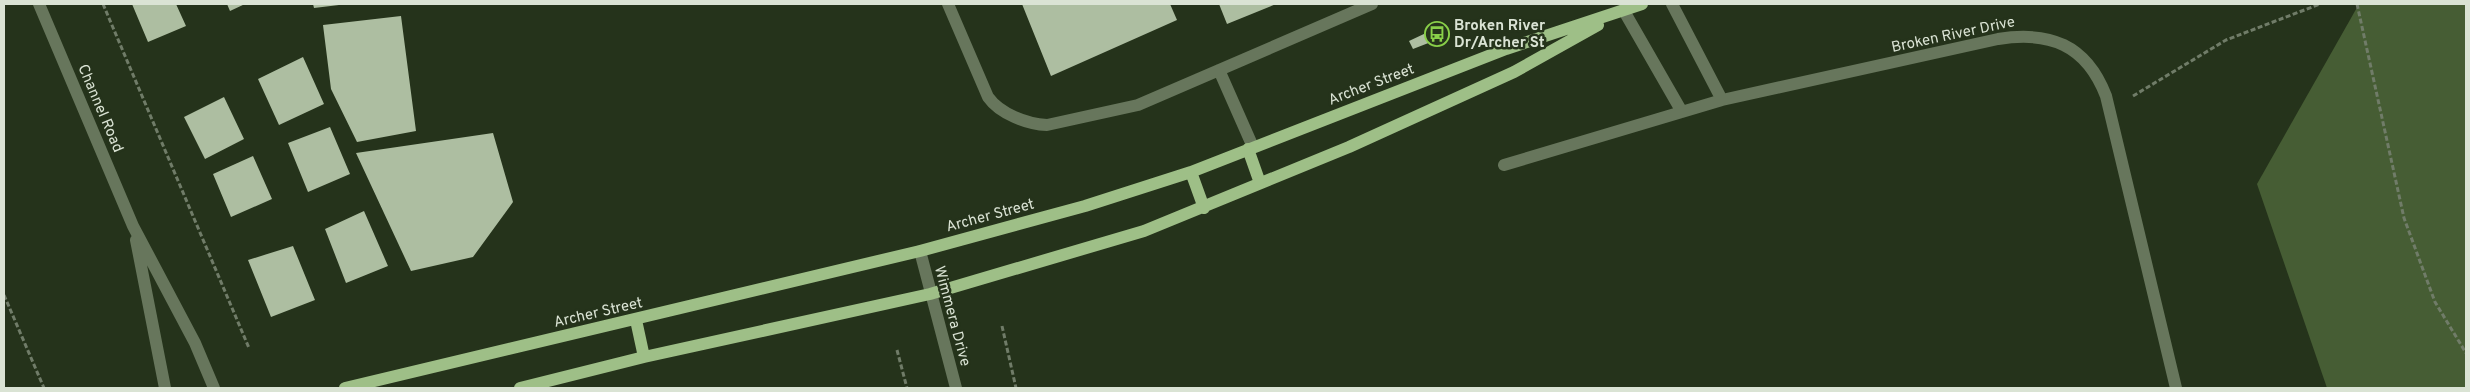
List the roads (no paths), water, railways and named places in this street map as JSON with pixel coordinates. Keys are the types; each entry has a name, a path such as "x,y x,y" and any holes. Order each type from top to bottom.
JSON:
{"main road":[{"name":"Archer Street","path":"346,388 920,251 1085,206 1191,172 1506,49 1642,4"},
{"name":"Archer Street","path":"520,388 644,356 930,294 1144,231 1349,147 1514,72 1624,11"},
{"path":"1250,148 1260,183"},
{"path":"1191,172 1204,208"},
{"path":"636,320 644,356"}],"street":[{"name":"Channel Road","path":"39,4 133,226 195,343 214,388"},
{"path":"948,4 988,97 1002,111 1039,125 1055,124 1126,109 1372,4"},
{"path":"1672,4 1722,100"},
{"path":"1624,11 1682,112"},
{"name":"Broken River Drive","path":"1504,165 1722,100 2023,36 2049,38 2067,46 2081,57 2099,80 2109,110 2176,388"},
{"path":"1219,70 1250,148"},
{"name":"Channel Road","path":"133,226 165,388"},
{"name":"Wimmera Drive","path":"920,251 956,388"}],"place":[{"name":"Broken River Dr/Archer St","path":"1437,34"}]}
